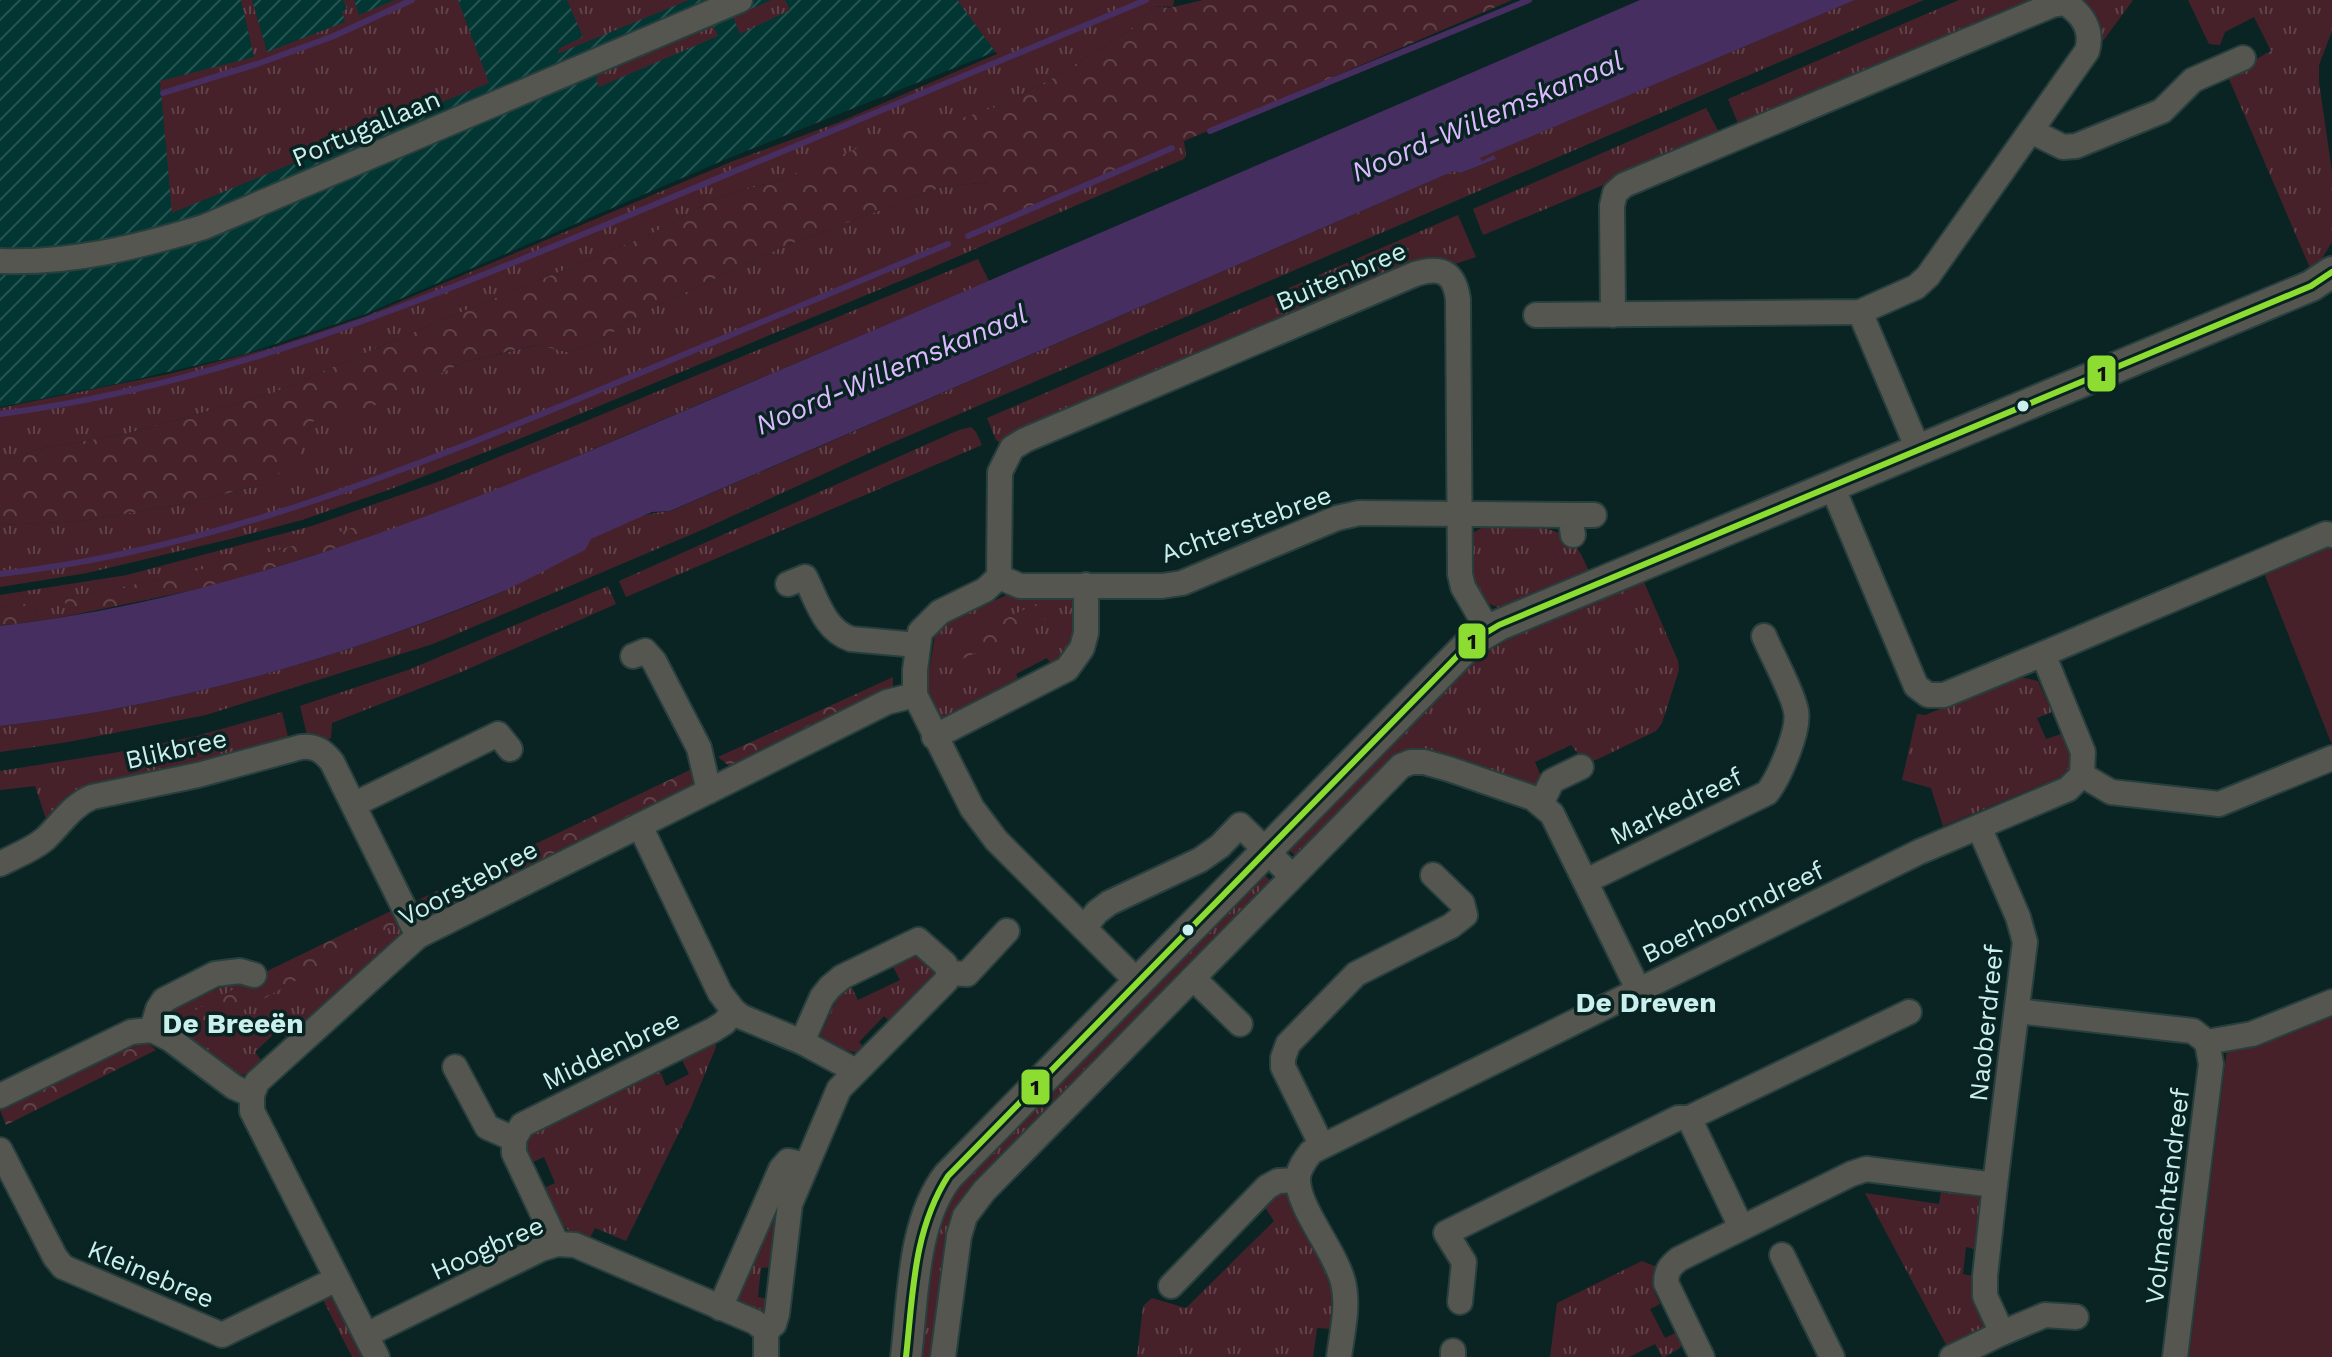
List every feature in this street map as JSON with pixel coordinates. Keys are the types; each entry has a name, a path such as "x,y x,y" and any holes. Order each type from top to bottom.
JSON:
{"street":[{"name":"Portugallaan","path":"0,261 86,255 161,240 204,227 740,0"},
{"path":"1536,315 1613,315 1860,312 1916,287 1928,276 2087,51 2089,32 2080,14 2065,3 2052,5 1624,185 1615,193 1612,206 1613,315"},
{"path":"2031,131 2063,147 2076,146 2162,111 2193,80 2230,57"},
{"name":"Buitenbree","path":"999,577 1000,472 1012,448 1054,427 1429,270 1440,271 1451,277 1458,299 1460,574 1463,587 1488,630"},
{"path":"906,1357 923,1223 938,1188 1463,648 1488,630 2311,286 2332,272"},
{"path":"1860,312 1918,449"},
{"path":"1832,486 1916,686 1928,695 1944,695 2326,534 2332,535"},
{"name":"Achterstebree","path":"999,577 1020,586 1162,586 1182,583 1347,515 1459,515 1571,525 1594,515"},
{"path":"788,584 805,577 831,629 840,635 851,639 917,645"},
{"path":"999,577 985,590 927,621 917,645 915,695 972,808 996,840 1138,982"},
{"path":"934,737 1067,669 1082,648 1086,633 1086,585"},
{"name":"Markedreef","path":"1586,881 1767,793 1776,782 1795,729 1797,712 1764,636"},
{"path":"633,656 645,651 654,661 699,748 709,791"},
{"path":"2043,654 2083,752 2082,775 2111,792 2219,804 2332,758"},
{"name":"Voorstebree","path":"252,1095 257,1082 418,936 887,702 915,695"},
{"path":"355,804 498,734 510,749"},
{"name":"Blikbree","path":"0,864 33,848 79,803 92,797 314,746 325,752 355,804 418,936"},
{"path":"943,1357 954,1261 965,1216 984,1191 1394,772 1411,762 1449,769 1533,798 1552,814 1638,989"},
{"path":"1541,804 1552,781 1581,767"},
{"name":"Boerhoorndreef","path":"1298,1180 1304,1161 1311,1152 1322,1146 1919,852 2068,789 2082,775"},
{"path":"1084,928 1109,903 1212,852 1240,825 1292,876"},
{"path":"640,826 720,993 734,1011 856,1071"},
{"name":"Naoberdreef","path":"1979,827 2018,917 2025,942 1985,1276 1985,1296 2002,1333"},
{"path":"1322,1146 1283,1067 1288,1044 1356,974 1451,926 1465,915 1462,903 1433,875"},
{"path":"949,973 967,974 1007,931"},
{"path":"720,1308 779,1201 805,1165 839,1089 946,981 949,973 945,964 918,940 842,977 822,997 802,1042"},
{"path":"152,1030 164,1000 215,974 240,971 254,975"},
{"path":"1193,978 1240,1024"},
{"path":"2017,1011 2193,1031 2207,1042 2252,1034 2332,1002"},
{"name":"Middenbree","path":"514,1139 522,1125 713,1030 734,1011"},
{"path":"1460,1302 1464,1262 1446,1233 1678,1118 1689,1118 1909,1012"},
{"path":"0,1096 131,1032 152,1030 170,1039 234,1087 252,1095 252,1111 371,1346"},
{"name":"Volmachtendreef","path":"2175,1357 2211,1064 2207,1042"},
{"path":"455,1067 487,1127 514,1139 514,1153 557,1244"},
{"path":"1689,1118 1741,1227"},
{"name":"Kleinebree","path":"0,1150 63,1267 222,1335 337,1279"},
{"path":"1694,1354 1666,1283 1666,1274 1679,1259 1866,1169 1995,1185"},
{"path":"1171,1286 1267,1187 1278,1181 1298,1180 1301,1194 1344,1284 1339,1357"},
{"path":"766,1357 766,1331 774,1324 777,1314 779,1201"},
{"name":"Hoogbree","path":"371,1346 541,1249 557,1244 575,1245 755,1322 766,1331"},
{"path":"1782,1255 1832,1357"},
{"path":"1952,1357 2045,1315 2076,1317"}],"shaded area":[{"path":"0,0 1113,0 1099,10 724,160 363,315 245,354 0,407"}],"green space":[{"path":"241,0 252,0 267,52 345,22 342,11 347,9 343,0 354,0 359,15 395,0 458,0 489,83 172,213 160,81 254,57"},
{"path":"567,0 689,0 557,54 560,48 583,37"},
{"path":"771,0 785,0 790,10 740,34 733,17"},
{"path":"957,0 1174,0 1173,7 1154,6 1139,25 1053,78 999,106 717,198 649,235 273,393 125,434 38,449 0,463 0,408 169,374 271,348 366,316 733,161 837,123 997,54"},
{"path":"1203,0 1512,0 987,226 981,193 989,182 942,187 782,247 646,311 601,340 567,352 537,345 464,362 351,417 322,409 308,429 299,458 264,484 184,504 82,521 0,525 0,463 38,449 125,434 273,393 649,235 717,198 779,180 910,127 956,120 999,106 1053,78 1139,25 1154,6 1169,8"},
{"path":"1855,0 1924,0 880,448 704,529 433,644 206,715 0,752 0,726 124,707 247,679 368,642 486,599 624,523 671,511 1454,171 1462,173 1496,159 1481,161 1479,158"},
{"path":"1959,0 2045,0 1740,128 1728,99"},
{"path":"2081,0 2133,0 2103,41 2097,24"},
{"path":"2188,0 2332,0 2332,31 2319,65 2319,82 2332,172 2332,242 2321,260 2310,268 2229,79 2236,70 2271,51 2254,17 2225,32 2220,45 2209,44"},
{"path":"713,25 718,36 599,87 596,79 600,72"},
{"path":"1706,108 1721,136 1483,235 1473,209"},
{"path":"1184,141 1184,159 917,274 391,489 302,520 230,539 87,573 0,587 0,525 82,521 184,504 264,484 298,458 308,429 322,408 351,416 464,362 538,345 567,352 601,340 646,311 782,247 942,187 990,182 988,226"},
{"path":"1458,215 1476,257 1455,264 1435,258 1003,445 996,440 987,418"},
{"path":"978,259 989,281 516,482 385,533 379,520 223,565 65,598 68,616 37,621 34,604 0,607 0,595 127,575 312,526 443,480"},
{"path":"971,427 982,445 626,597 619,581"},
{"path":"379,519 385,533 218,585 68,616 64,598 223,564"},
{"path":"1485,526 1535,527 1561,534 1582,555 1589,573 1503,608 1490,604 1475,590 1470,569 1471,534"},
{"path":"2329,546 2332,550 2332,745 2264,573"},
{"path":"1644,582 1679,670 1662,723 1656,731 1596,760 1583,760 1571,745 1535,762 1542,779 1541,784 1534,788 1444,754 1428,752 1298,857 1286,848 1477,652 1496,640"},
{"path":"608,586 616,604 459,673 332,723 331,738 323,741 308,739 300,706 408,670"},
{"path":"1009,594 1066,597 1077,603 1077,649 1055,670 1047,658 1016,674 1022,687 940,721 925,694 936,630 941,624"},
{"path":"34,603 37,621 0,626 0,607"},
{"path":"1035,604 1044,607 1046,619 942,669 937,653"},
{"path":"893,677 893,687 732,768 718,757"},
{"path":"2020,677 2038,681 2052,712 2037,718 2046,739 2061,734 2070,754 2069,768 2061,777 1943,826 1931,788 1902,780 1917,714 1925,715"},
{"path":"282,712 289,741 74,798 46,819 35,786 0,790 0,771 197,736"},
{"path":"692,769 693,786 429,919 414,902"},
{"path":"1263,874 1273,883 952,1223 945,1243 933,1357 917,1357 934,1226 951,1191"},
{"path":"393,910 399,922 205,1032 194,1028 188,1021 192,1012 259,975"},
{"path":"399,922 401,938 287,1039 279,1029 255,1052 263,1063 244,1075 232,1073 166,1022 166,1016 173,1008 238,980 259,975"},
{"path":"913,956 929,961 937,975 892,1024 884,1016 859,1042 867,1050 861,1054 845,1050 820,1036 842,991 851,986 858,1000 900,980 892,965"},
{"path":"2332,1003 2332,1357 2189,1357 2227,1049"},
{"path":"144,1040 156,1050 6,1125 0,1110"},
{"path":"715,1042 716,1047 690,1110 626,1241 595,1228 588,1242 570,1232 560,1221 544,1188 555,1183 544,1157 531,1163 523,1145 528,1134 660,1071 666,1086 689,1074 682,1060"},
{"path":"1942,1186 1971,1192 1984,1204 1980,1250 1966,1247 1963,1274 1979,1277 1986,1324 1982,1336 1950,1352 1865,1193 1939,1204"},
{"path":"1278,1191 1289,1195 1333,1282 1336,1308 1333,1329 1317,1328 1313,1357 1137,1357 1143,1306 1152,1298 1186,1308 1274,1221 1264,1206"},
{"path":"774,1213 780,1216 774,1267 761,1268 758,1297 768,1299 765,1311 755,1312 738,1307 735,1296"},
{"path":"1642,1261 1657,1267 1655,1280 1658,1289 1654,1291 1660,1304 1650,1309 1665,1338 1679,1331 1683,1341 1680,1348 1665,1357 1655,1344 1629,1357 1550,1357 1557,1303"},
{"path":"326,1295 338,1303 364,1357 352,1357 322,1298"}],"water":[{"name":"Noord-Willemskanaal","path":"1640,0 1855,0 1480,158 1482,161 1494,155 1496,159 1461,173 1454,171 670,511 652,512 591,539 585,550 487,598 369,642 248,679 124,707 0,726 0,626 103,610 204,587 304,558 499,488 894,322"}],"waterway":[{"path":"163,93 334,36 412,0"},
{"path":"0,414 158,384 234,363 385,313 608,224 1146,0"},
{"path":"1210,131 1529,0"},
{"path":"968,236 1172,148"},
{"path":"0,574 77,563 152,547 227,528 374,480 519,423 948,244"}],"transit line":[{"name":"1","path":"906,1357 921,1241 936,1197 948,1176 1472,641 1499,625 2311,286 2332,272"}],"district":[{"name":"De Dreven","path":"1646,1002"},
{"name":"De Breeën","path":"233,1023"}]}
